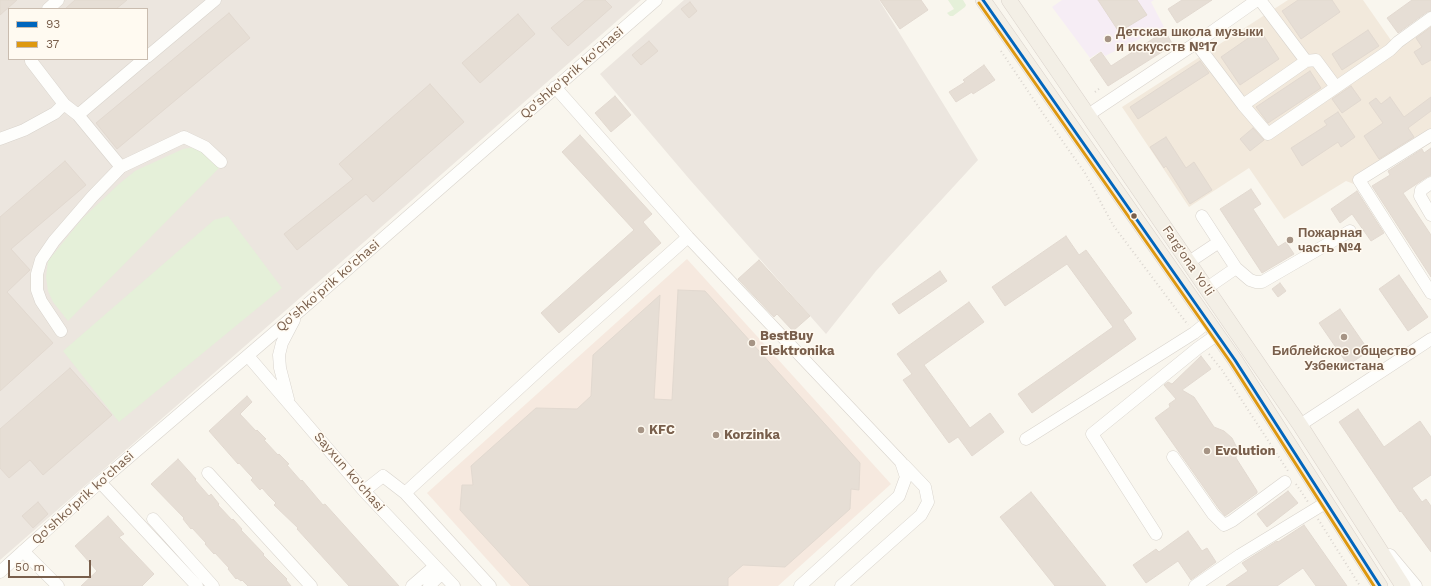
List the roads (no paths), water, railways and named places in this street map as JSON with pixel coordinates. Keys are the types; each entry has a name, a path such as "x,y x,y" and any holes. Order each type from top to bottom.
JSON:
{"main road":[{"name":"Farg'ona Yo'li","path":"983,0 1218,334 1380,586"},
{"name":"Farg'ona Yo'li","path":"1009,0 1300,425 1403,586"}],"street":[{"path":"49,8 58,0"},
{"path":"148,56 214,0"},
{"name":"Qo'shko'prik ko'chasi","path":"0,572 100,482 248,356 656,0"},
{"path":"1088,115 1196,43 1257,0"},
{"path":"1260,0 1306,61"},
{"path":"1196,43 1243,105 1268,134 1390,50 1398,42 1431,18"},
{"path":"31,60 64,104 78,114 121,167"},
{"path":"78,114 143,60"},
{"path":"1243,105 1306,61 1316,60 1336,87"},
{"path":"555,87 688,237 925,487 928,502 921,515 841,586"},
{"path":"0,139 24,130 55,113 64,104"},
{"path":"1431,135 1358,180 1431,293"},
{"path":"61,331 41,301 37,290 37,274 41,260 54,241 92,197 121,167 184,137 205,147 221,162"},
{"path":"1431,183 1421,190 1420,196 1431,215"},
{"path":"1202,216 1236,268 1250,280 1256,282 1262,282 1350,231"},
{"path":"405,493 550,360 688,237"},
{"path":"1189,262 1219,242"},
{"path":"1207,288 1236,268"},
{"path":"290,404 282,380 279,355 287,332 302,309"},
{"path":"1026,439 1194,333 1209,321"},
{"path":"1156,534 1092,434 1218,334"},
{"path":"1300,425 1431,339"},
{"name":"Sayxun ko'chasi","path":"248,356 364,491 454,586"},
{"path":"1173,457 1212,514 1224,525 1291,481"},
{"path":"800,586 899,496 906,476 902,462"},
{"path":"208,473 311,586"},
{"path":"364,491 383,476 405,493 490,586"},
{"path":"100,482 197,586"},
{"path":"1195,586 1240,555 1327,502"},
{"path":"153,519 213,586"},
{"name":"Farg'ona Yo'li","path":"1364,525 1416,586"},
{"path":"23,551 58,586"},
{"path":"420,585 438,570"}],"place":[{"name":"Детская школа музыки и искусств №17","path":"1108,39"},
{"name":"Пожарная часть №4","path":"1290,240"},
{"name":"Библейское общество Узбекистана","path":"1344,337"},
{"name":"BestBuy Elektronika","path":"752,343"},
{"name":"KFC","path":"641,430"},
{"name":"Korzinka","path":"716,435"},
{"name":"Evolution","path":"1207,451"}]}
